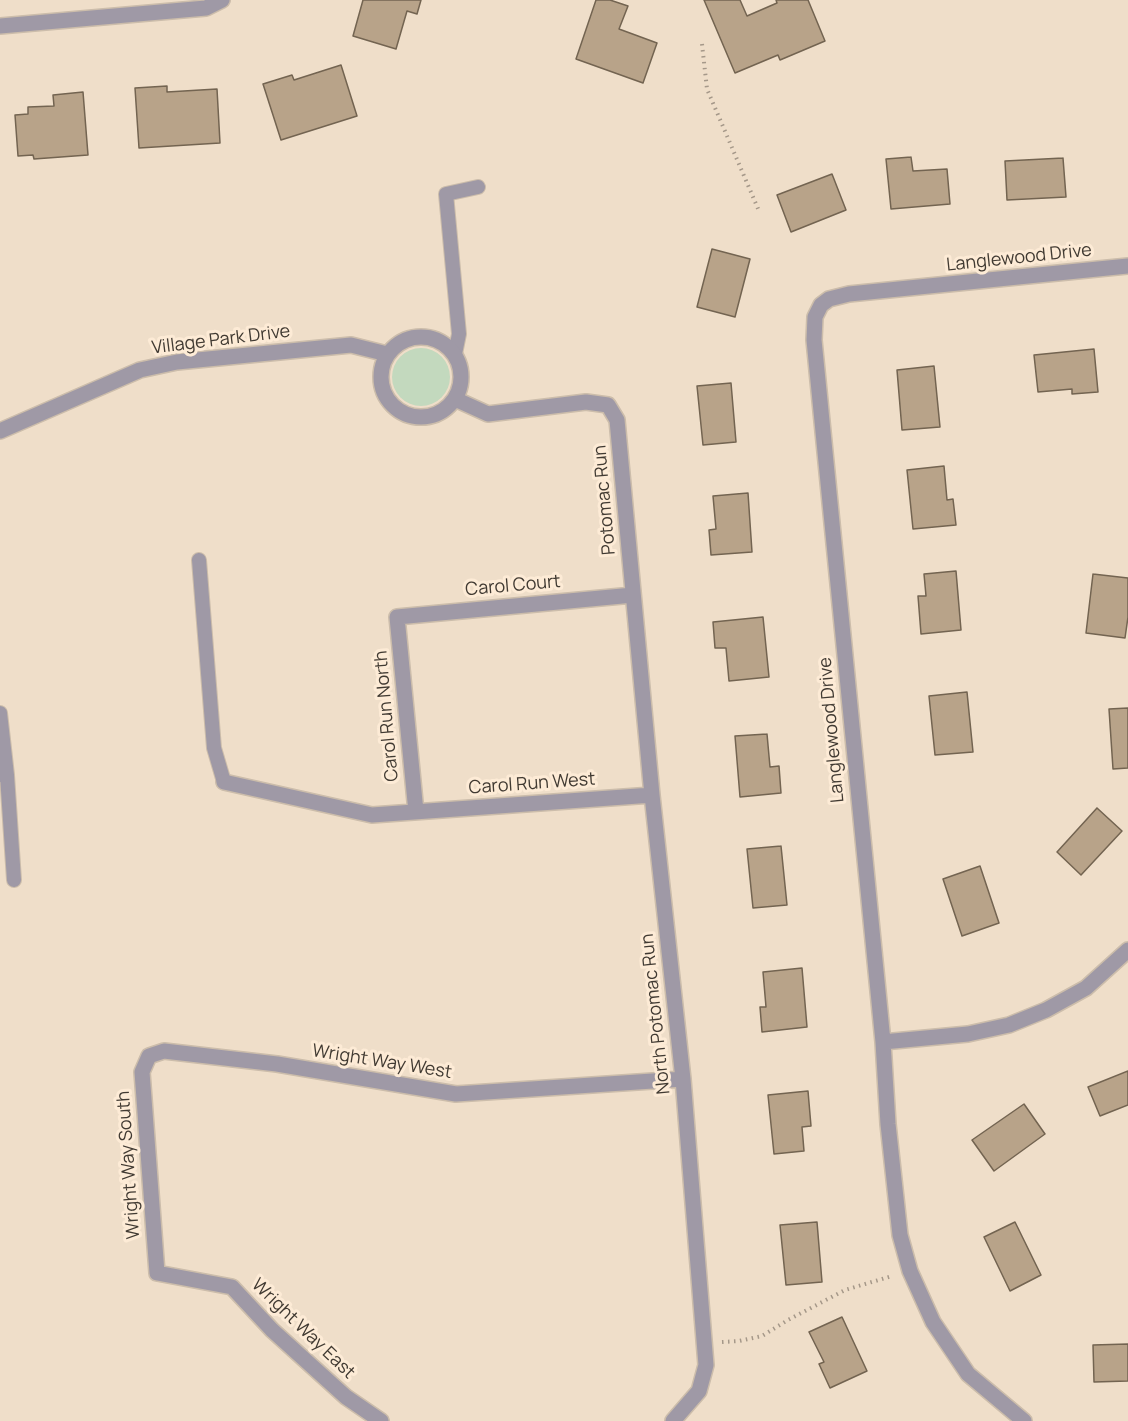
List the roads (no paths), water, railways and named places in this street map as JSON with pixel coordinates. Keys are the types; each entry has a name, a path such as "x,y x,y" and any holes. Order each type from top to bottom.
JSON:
{"street":[{"path":"0,26 206,8 222,0"},
{"name":"Langlewood Drive","path":"1024,1421 968,1374 933,1322 910,1271 900,1235 815,351 815,317 820,305 849,294 1128,266"},
{"path":"413,337 429,337 443,343 454,354 461,369 461,384 455,399 444,410 429,416 414,416 399,410 388,399 382,385 381,369 387,354 399,343 413,337"},
{"name":"Village Park Drive","path":"0,431 140,370 177,362 351,345 387,354"},
{"name":"Potomac Run","path":"455,399 488,414 586,402 608,405 617,420 633,595"},
{"name":"Carol Court","path":"398,617 633,595"},
{"name":"North Potomac Run","path":"633,595 683,1079 706,1365 699,1391 673,1421"},
{"name":"Carol Run North","path":"398,617 416,812"},
{"name":"Carol Run West","path":"224,782 372,815 652,795"},
{"path":"883,1042 968,1034 1009,1025 1046,1010 1086,988 1128,950"},
{"name":"Wright Way West","path":"149,1056 164,1051 277,1064 456,1094 683,1079"},
{"name":"Wright Way South","path":"149,1056 142,1072 157,1273"},
{"name":"Wright Way East","path":"157,1273 232,1287 272,1330 346,1397 381,1421"}],"lane":[{"path":"454,354 459,334 446,194 478,188"},
{"path":"199,560 214,748 224,782"},
{"path":"0,713 3,775 14,880"}]}
